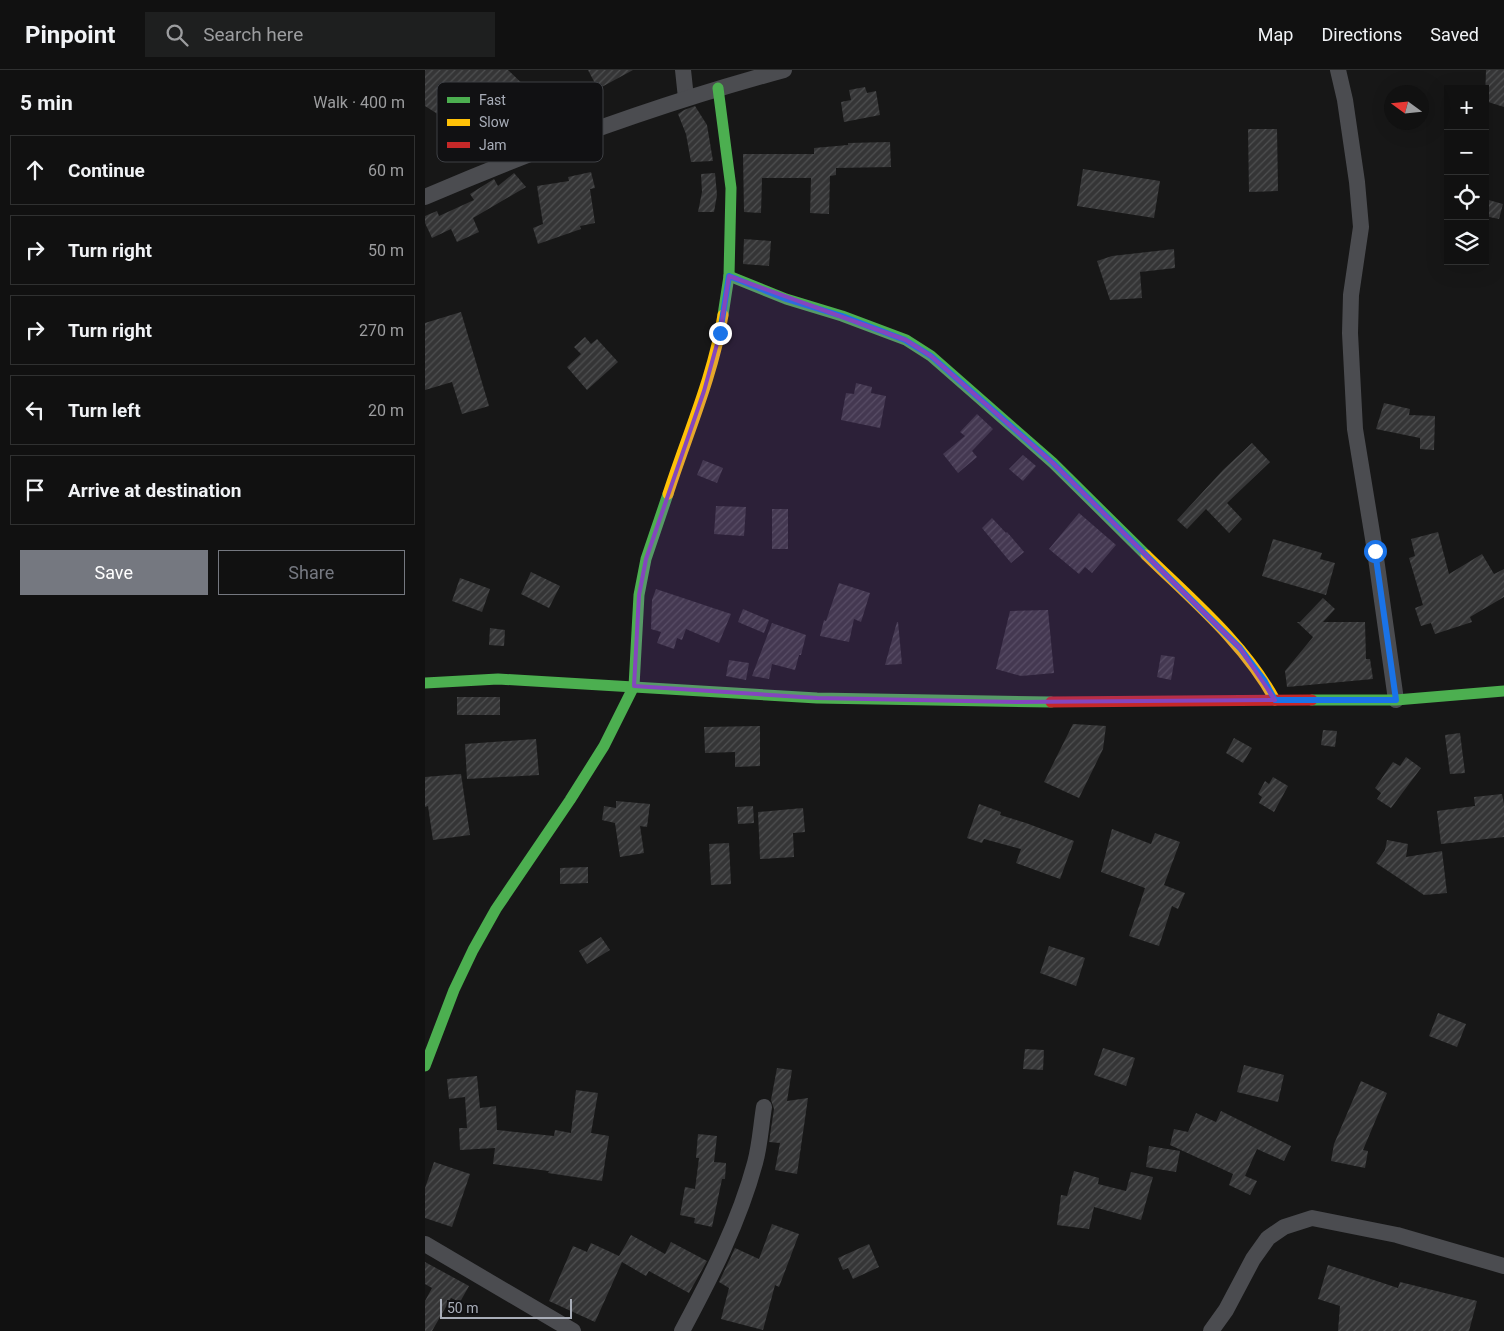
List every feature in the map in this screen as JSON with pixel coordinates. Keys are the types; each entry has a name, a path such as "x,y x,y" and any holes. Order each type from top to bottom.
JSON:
{"street":[{"path":"683,70 686,98"},
{"path":"603,129 686,98 784,70"},
{"path":"1338,70 1347,109 1361,227 1351,295 1350,333 1355,429 1375,551 1396,700"},
{"path":"425,1066 439,1035 454,990 473,950 497,909 604,746 634,686 639,595 646,559 681,453 704,391 720,333 729,276 731,188 718,88"},
{"path":"425,197 512,162"},
{"path":"729,276 786,299 842,316 905,340 931,356 1053,463 1240,648 1264,680 1275,700"},
{"path":"425,683 498,679 837,698 1017,702 1396,700 1504,691"},
{"path":"682,1331 721,1255 745,1196 756,1161 764,1106"},
{"path":"1211,1331 1226,1310 1253,1259 1267,1238 1284,1227 1312,1218 1397,1235 1504,1266"},
{"path":"425,1244 573,1331"}],"highlighted area":[{"path":"729,276 906,340 931,356 1053,463 1240,648 1275,700 1017,702 817,698 634,686 639,595 646,559 704,391 720,333"}],"building":[{"path":"425,70 508,70 521,82 437,82 437,114 425,106"},
{"path":"588,70 633,70 603,86 603,82 594,82"},
{"path":"1486,70 1504,70 1504,107 1489,102 1489,85 1486,85"},
{"path":"865,87 867,93 876,91 880,115 844,122 841,102 851,100 849,90"},
{"path":"695,106 707,125 713,161 691,162 686,134 678,114"},
{"path":"1248,129 1277,129 1278,191 1249,192"},
{"path":"890,142 891,167 836,168 836,175 830,176 829,214 810,213 811,178 762,178 761,213 744,212 743,154 814,154 814,148 848,145 848,143"},
{"path":"1083,169 1160,181 1154,218 1077,206"},
{"path":"591,172 595,188 590,189 595,223 580,226 581,229 538,244 533,228 543,224 537,186 569,181 568,177"},
{"path":"514,173 526,187 473,218 479,232 457,242 451,229 432,238 425,223 425,216 437,211 439,216 474,200 470,194 494,179 498,186"},
{"path":"715,173 717,195 714,212 698,212 702,192 701,174"},
{"path":"1489,200 1503,204 1499,219 1489,217"},
{"path":"744,239 771,241 769,266 743,264"},
{"path":"1174,249 1175,268 1140,272 1142,298 1110,300 1097,261 1112,256"},
{"path":"461,312 489,406 462,414 452,382 425,390 425,323"},
{"path":"585,337 591,344 597,339 618,362 587,390 567,367 581,354 574,347"},
{"path":"856,383 872,387 871,393 886,396 880,428 841,420 846,393 854,394"},
{"path":"1384,403 1410,409 1409,415 1435,416 1434,450 1420,449 1420,438 1376,429"},
{"path":"977,414 993,429 972,451 977,457 958,473 943,454 965,436 960,432"},
{"path":"1252,443 1270,462 1227,503 1242,519 1229,533 1206,509 1187,529 1177,520 1223,470"},
{"path":"1023,455 1036,466 1023,481 1009,469"},
{"path":"703,460 723,468 717,483 697,475"},
{"path":"716,506 746,507 744,536 714,534"},
{"path":"772,509 788,509 788,549 772,549"},
{"path":"1079,513 1116,545 1092,573 1085,567 1079,574 1049,549"},
{"path":"992,518 1024,552 1011,563 982,528"},
{"path":"1438,532 1449,574 1482,554 1494,574 1504,569 1504,597 1470,617 1472,622 1435,634 1431,623 1421,626 1415,608 1423,605 1409,558 1415,556 1411,539"},
{"path":"1273,539 1322,553 1320,559 1335,563 1326,595 1262,576"},
{"path":"531,572 560,586 549,608 521,594"},
{"path":"460,578 490,589 482,612 452,601"},
{"path":"839,583 870,593 861,622 854,619 849,642 820,636 824,620 826,621"},
{"path":"656,589 731,614 719,643 686,629 682,640 677,638 674,649 657,643 661,632 651,629 652,600"},
{"path":"1323,598 1335,609 1323,622 1365,622 1366,659 1370,659 1373,679 1287,687 1285,671 1313,637 1297,622 1300,622"},
{"path":"743,609 769,620 764,633 738,622"},
{"path":"1048,610 1054,673 1021,676 996,669 1010,611"},
{"path":"897,622 902,664 885,665"},
{"path":"772,623 806,635 801,655 799,655 795,670 772,664 769,679 752,676"},
{"path":"490,628 505,630 504,646 489,645"},
{"path":"1161,655 1175,657 1171,680 1157,677"},
{"path":"729,660 749,663 746,680 726,676"},
{"path":"457,697 500,697 500,715 457,715"},
{"path":"1073,724 1106,726 1103,749 1079,798 1044,782"},
{"path":"760,726 760,766 735,767 735,752 705,753 704,727"},
{"path":"1323,730 1337,731 1335,747 1321,745"},
{"path":"1460,733 1465,773 1450,774 1445,735"},
{"path":"1234,738 1252,748 1243,763 1226,753"},
{"path":"536,739 539,775 467,779 465,744"},
{"path":"1406,757 1421,768 1391,808 1377,799 1381,793 1375,788 1393,762 1400,766"},
{"path":"461,774 470,835 433,840 428,806 425,807 425,777"},
{"path":"1273,777 1288,786 1274,812 1259,803 1262,797 1258,794 1265,781 1269,784"},
{"path":"1502,794 1504,804 1504,837 1441,844 1437,811 1475,806 1474,797"},
{"path":"616,801 650,804 647,827 640,826 644,853 620,857 615,823 602,820 604,806 616,808"},
{"path":"979,804 1001,812 1000,815 1074,841 1060,879 1016,863 1021,849 984,839 982,843 967,838"},
{"path":"753,806 754,823 738,824 737,807"},
{"path":"803,808 805,832 793,833 794,857 760,859 758,812"},
{"path":"1112,829 1151,844 1155,833 1180,842 1164,885 1185,893 1178,909 1172,906 1159,946 1129,936 1145,888 1101,872"},
{"path":"1387,840 1408,844 1406,857 1442,851 1447,893 1424,895 1376,863 1385,850"},
{"path":"729,843 731,884 711,885 709,844"},
{"path":"588,867 588,883 560,884 560,868"},
{"path":"601,937 610,950 587,964 579,951"},
{"path":"1049,946 1085,958 1076,986 1040,973"},
{"path":"1438,1013 1466,1024 1457,1047 1429,1036"},
{"path":"1103,1048 1135,1058 1126,1086 1094,1075"},
{"path":"1025,1049 1044,1050 1043,1070 1023,1069"},
{"path":"1244,1065 1284,1075 1278,1102 1237,1092"},
{"path":"777,1068 792,1070 787,1101 808,1098 797,1174 775,1170 780,1143 769,1142 774,1109 771,1100"},
{"path":"477,1076 480,1108 496,1106 497,1130 554,1136 555,1130 571,1133 576,1090 598,1093 591,1133 609,1136 602,1181 548,1173 549,1171 493,1164 495,1148 460,1150 459,1128 467,1128 465,1097 449,1099 447,1079"},
{"path":"1361,1081 1387,1093 1363,1150 1368,1151 1365,1168 1331,1161 1334,1144"},
{"path":"1221,1111 1291,1146 1284,1161 1257,1149 1245,1176 1257,1181 1250,1195 1229,1185 1233,1174 1170,1145 1174,1129 1188,1132 1196,1113 1216,1122"},
{"path":"698,1134 717,1136 714,1162 726,1163 725,1179 722,1179 712,1227 694,1223 695,1218 680,1215 685,1187 695,1189 699,1158 696,1158"},
{"path":"1149,1146 1180,1151 1176,1172 1146,1167"},
{"path":"434,1162 470,1174 452,1227 425,1218 425,1188"},
{"path":"1074,1171 1099,1178 1098,1184 1126,1191 1131,1172 1153,1177 1141,1220 1094,1207 1089,1229 1057,1225 1061,1195 1067,1196"},
{"path":"772,1224 799,1234 779,1287 775,1285 763,1330 721,1319 729,1288 719,1282 735,1248 759,1259"},
{"path":"631,1235 665,1254 671,1242 707,1261 689,1293 649,1271 646,1276 622,1262 595,1322 549,1301 573,1246 587,1252 591,1243 619,1256"},
{"path":"869,1244 879,1267 853,1279 848,1268 843,1270 838,1258"},
{"path":"425,1262 469,1286 460,1302 451,1298 432,1331 425,1331 425,1301 432,1288 425,1284"},
{"path":"1328,1265 1398,1288 1400,1282 1477,1301 1469,1331 1338,1331 1340,1306 1318,1299"}],"traffic: fast":[{"path":"718,88 731,188 729,276 723,315"},
{"path":"729,276 786,299 842,316 906,340 931,356 1053,463 1146,555"},
{"path":"425,1066 454,990 473,950 496,909 604,746 634,686 639,595 646,559 668,494"},
{"path":"425,683 498,679 817,698 1051,702"},
{"path":"1312,700 1396,700 1504,691"}],"traffic: slow":[{"path":"668,494 713,361 723,315"},
{"path":"1146,555 1233,641 1262,679 1275,700"}],"traffic: jam":[{"path":"1051,702 1312,700"}],"route":[{"path":"720,333 729,276 786,299 842,316 905,340 931,356 1053,463 1240,648 1264,680 1275,700 1396,700 1375,551"}]}
